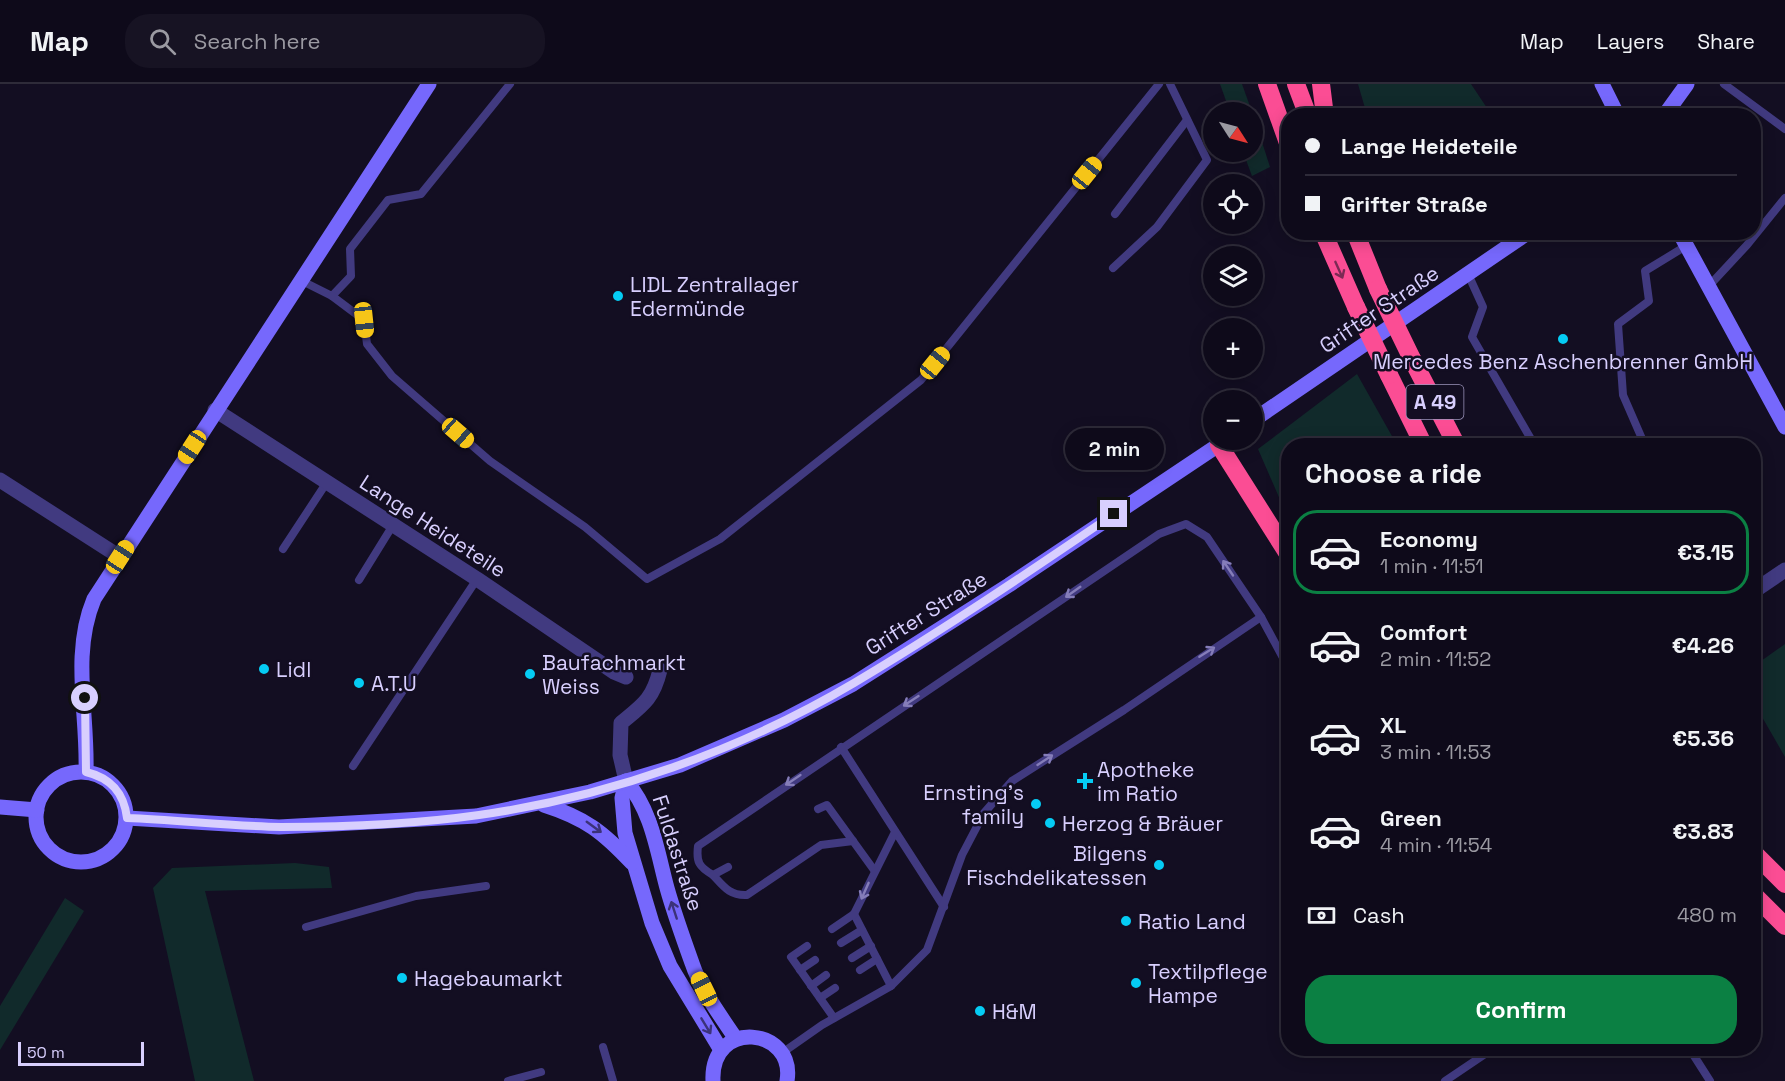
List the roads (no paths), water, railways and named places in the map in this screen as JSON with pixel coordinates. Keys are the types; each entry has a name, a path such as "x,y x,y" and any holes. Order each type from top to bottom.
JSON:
{"highway":[{"path":"1267,84 1281,123"},
{"path":"1296,84 1305,108"},
{"path":"1321,84 1324,108"},
{"name":"A 49","path":"1327,240 1356,307 1420,438"},
{"name":"A 49","path":"1358,240 1378,289 1453,438"},
{"path":"1227,450 1281,542"},
{"path":"1761,859 1785,885"},
{"path":"1761,902 1785,926"}],"main road":[{"path":"86,772 87,730 81,650 83,633 94,599 429,84"},
{"path":"1602,84 1614,108"},
{"path":"1670,108 1687,84"},
{"name":"Grifter Straße","path":"1263,414 1517,240"},
{"path":"1683,240 1785,427"},
{"name":"Grifter Straße","path":"127,818 279,827 476,816 542,804 626,781 712,752 784,720 853,684 1009,585 1210,450"},
{"path":"86,772 104,778 118,791 127,818 116,847 98,860 78,863 60,858 45,846 37,829 37,810 50,784 67,774 86,772"},
{"name":"Fuldastraße","path":"626,781 622,798 625,833 652,922 670,966 721,1050"},
{"name":"Fuldastraße","path":"626,781 640,797 646,811 692,966 736,1039"},
{"path":"542,804 585,821 607,837 636,868"},
{"path":"0,807 37,810"},
{"path":"713,1081 715,1059 721,1050 736,1039 746,1036 766,1040 782,1053 786,1064 787,1081"}],"street":[{"name":"Lange Heideteile","path":"216,410 477,579 614,672 626,677"},
{"path":"0,480 120,557"},
{"path":"1761,586 1785,570"},
{"path":"626,781 620,755 621,723 646,703 655,690 660,670"}],"lane":[{"path":"332,296 351,276 350,249 388,200 421,194 510,84"},
{"path":"300,280 332,296 364,320 367,344 392,376 490,461 585,527 647,579 720,539 921,380 1158,84"},
{"path":"1113,268 1157,227 1207,160 1170,84"},
{"path":"1724,84 1757,108"},
{"path":"1761,111 1785,129"},
{"path":"1115,214 1187,120"},
{"path":"1761,228 1785,198"},
{"path":"1642,438 1623,395 1618,324 1648,301 1645,271 1681,240"},
{"path":"1707,287 1751,240"},
{"path":"1468,274 1483,307 1472,337 1530,438"},
{"path":"283,549 327,482"},
{"path":"853,842 821,845 747,895 737,895 727,891 713,875 702,869 697,860 698,846 841,747 1159,534 1186,524 1207,537 1261,617 1281,654"},
{"path":"359,580 393,525"},
{"path":"352,766 477,579"},
{"path":"782,1053 834,1018 891,986 927,950 962,855 984,813 1012,781 1124,710 1261,617"},
{"path":"841,747 944,907"},
{"path":"818,809 827,805 874,870"},
{"path":"832,929 854,914 895,832"},
{"path":"713,875 728,867"},
{"path":"306,927 416,896 486,886"},
{"path":"854,914 891,986"},
{"path":"841,943 862,930"},
{"path":"807,946 791,957 834,1018"},
{"path":"852,958 870,946"},
{"path":"860,970 877,959"},
{"path":"800,970 815,960"},
{"path":"811,986 826,975"},
{"path":"820,998 834,988"},
{"path":"603,1047 613,1081"},
{"path":"1445,1081 1482,1056"},
{"path":"1694,1056 1710,1081"},
{"path":"508,1081 541,1072"}],"place":[{"name":"LIDL Zentrallager Edermünde","path":"618,296"},
{"name":"Mercedes Benz Aschenbrenner GmbH","path":"1563,339"},
{"name":"Lidl","path":"264,669"},
{"name":"Baufachmarkt Weiss","path":"530,674"},
{"name":"A.T.U","path":"359,683"},
{"name":"Apotheke im Ratio","path":"1085,781"},
{"name":"Ernsting's family","path":"1036,804"},
{"name":"Herzog & Bräuer","path":"1050,823"},
{"name":"Bilgens Fischdelikatessen","path":"1159,865"},
{"name":"Ratio Land","path":"1126,921"},
{"name":"Hagebaumarkt","path":"402,978"},
{"name":"Textilpflege Hampe","path":"1136,983"},
{"name":"H&M","path":"980,1011"}]}
